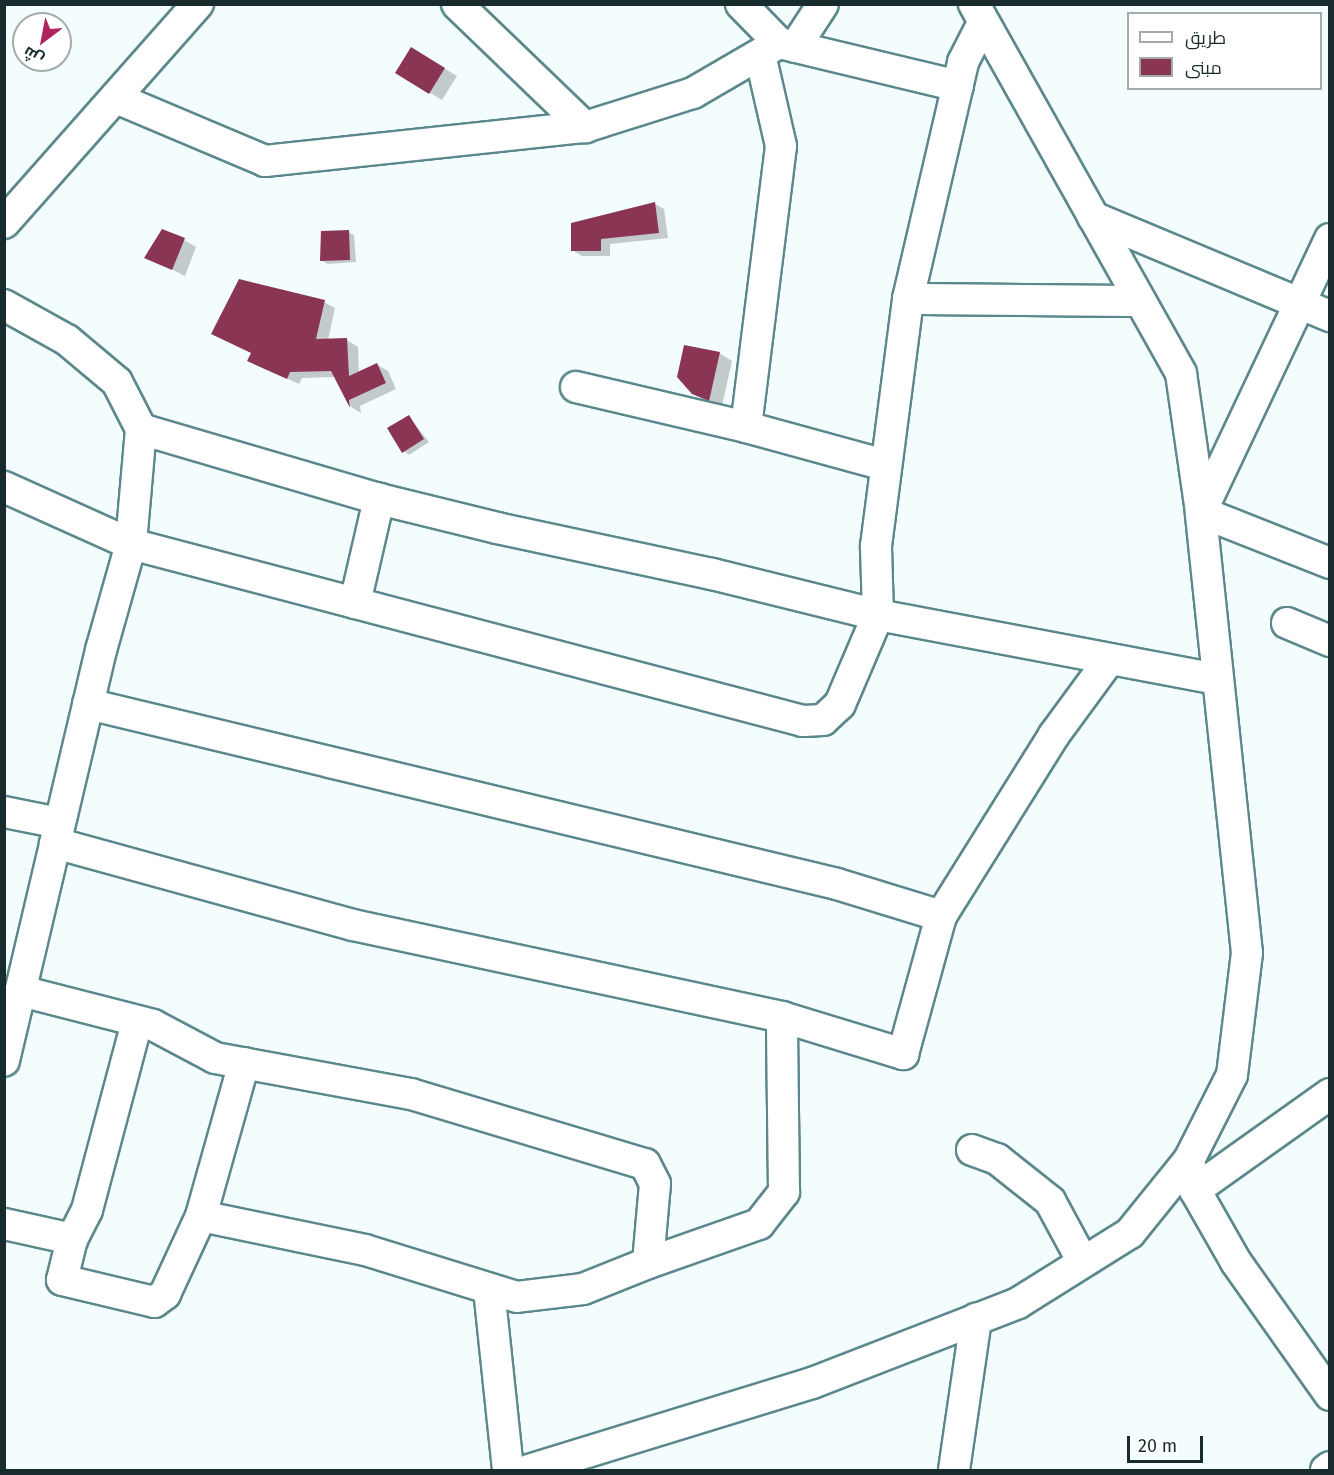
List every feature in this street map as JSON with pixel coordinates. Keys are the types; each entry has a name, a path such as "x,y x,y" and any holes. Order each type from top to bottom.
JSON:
{"street":[{"path":"457,4 585,127"},
{"path":"741,4 778,48 958,86"},
{"path":"116,98 265,161 585,127 693,93 778,48 823,4"},
{"path":"4,223 116,98 187,8"},
{"path":"4,487 132,544 803,721 824,720 840,704 878,615 876,546 885,465 899,390 908,299 963,63 978,14"},
{"path":"529,1470 812,1383 1018,1303 1130,1233 1189,1160 1232,1075 1247,953 1201,512 1181,373 978,14"},
{"path":"746,427 781,146 778,48"},
{"path":"1093,217 1329,316"},
{"path":"1201,512 1329,238"},
{"path":"908,299 1140,301"},
{"path":"4,305 67,340 117,382 141,429 132,544 88,704 4,1061"},
{"path":"576,387 746,427 885,465"},
{"path":"141,429 379,499 878,615 1218,679"},
{"path":"355,603 379,499"},
{"path":"1201,512 1329,563"},
{"path":"1287,622 1329,641"},
{"path":"4,812 57,833 353,925 782,1017 903,1054 941,916 1054,735 1109,660"},
{"path":"88,704 837,884 941,916"},
{"path":"21,991 153,1025 215,1058 411,1094 645,1164 655,1185 648,1263"},
{"path":"201,1216 365,1250 517,1297 583,1289 648,1263 759,1224 784,1192 782,1017"},
{"path":"137,1022 87,1210 72,1239 62,1280 154,1302 165,1294 201,1216 244,1063"},
{"path":"1195,1190 1329,1094"},
{"path":"972,1150 997,1159 1050,1201 1083,1262"},
{"path":"1189,1160 1195,1190 1236,1262 1329,1395"},
{"path":"4,1224 72,1239"},
{"path":"489,1289 508,1470"},
{"path":"954,1470 976,1319"},
{"path":"1326,1470 1329,1467"}],"building":[{"path":"411,47 445,68 429,94 395,73"},
{"path":"655,202 659,233 601,239 601,251 571,251 571,223"},
{"path":"162,229 185,238 172,270 144,258"},
{"path":"349,230 350,260 320,261 321,231"},
{"path":"239,279 325,300 316,339 347,338 349,376 377,363 386,383 349,400 350,408 331,371 290,372 287,379 247,361 251,353 211,334"},
{"path":"684,345 720,352 709,401 692,394 677,377"},
{"path":"409,415 424,439 402,453 387,428"}]}
